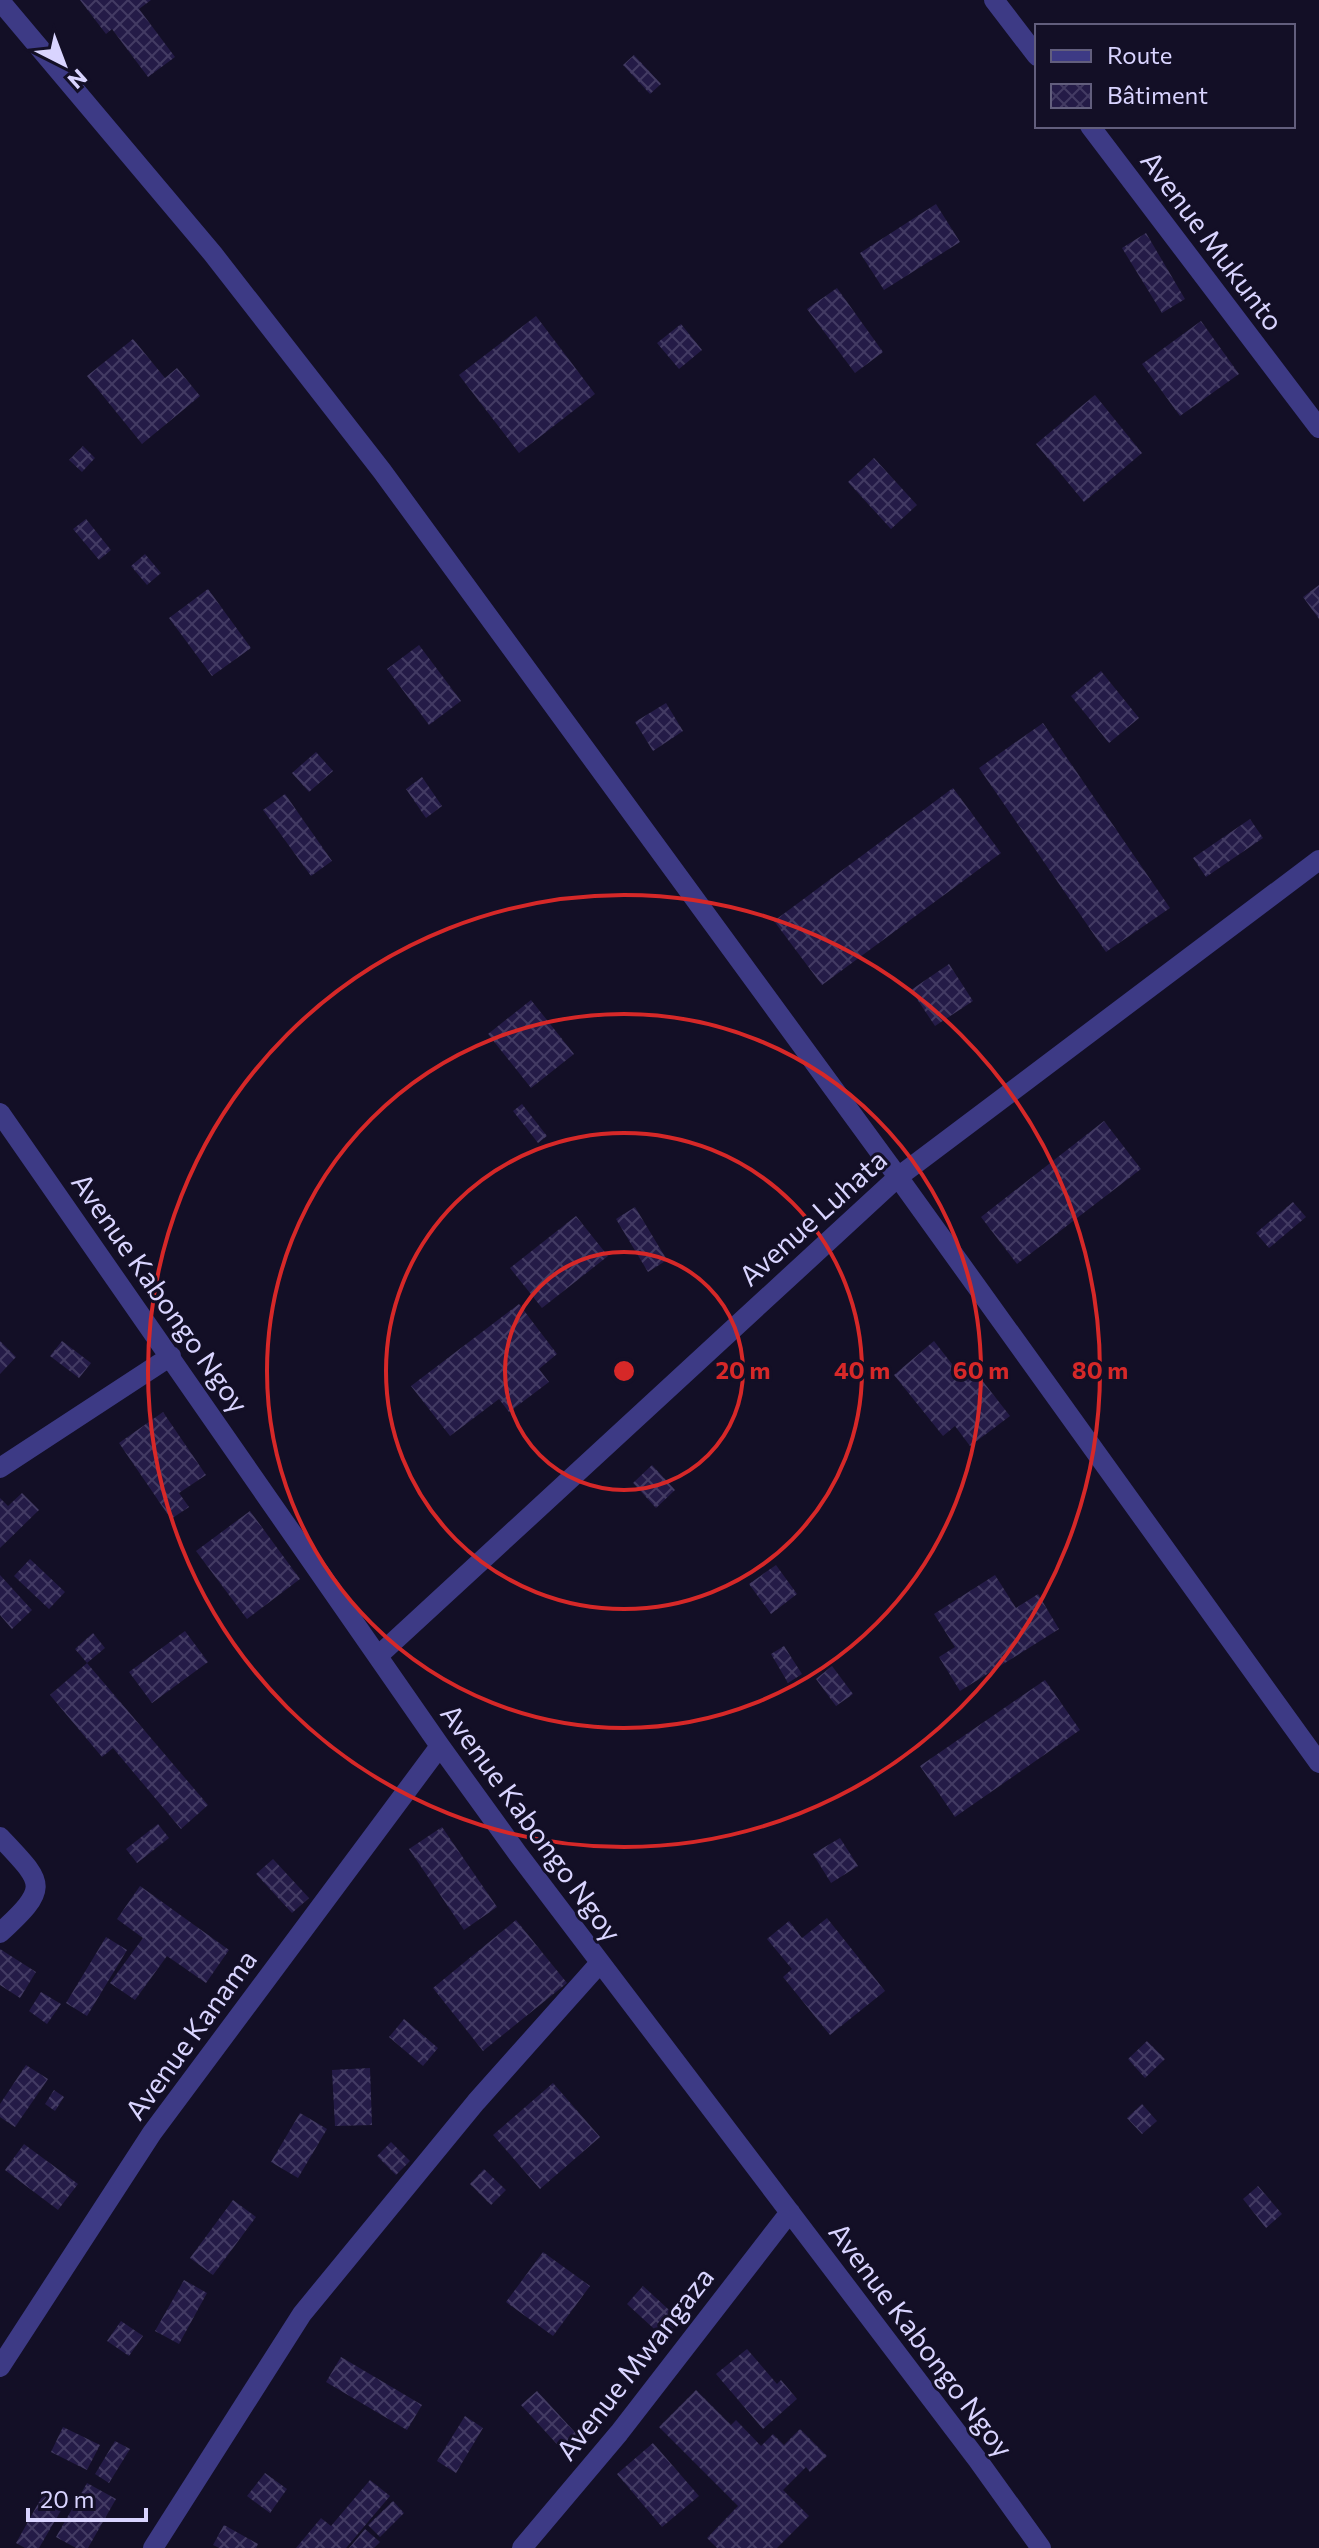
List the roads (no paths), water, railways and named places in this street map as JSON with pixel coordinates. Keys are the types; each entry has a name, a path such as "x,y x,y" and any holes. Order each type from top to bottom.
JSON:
{"street":[{"path":"994,0 1035,53"},
{"path":"0,1 213,254 382,471 898,1177 1319,1763"},
{"name":"Avenue Mukunto","path":"1092,128 1319,428"},
{"name":"Avenue Luhata","path":"378,1656 898,1177 1319,860"},
{"name":"Avenue Kabongo Ngoy","path":"0,1113 440,1746 599,1964 977,2459 1041,2548"},
{"path":"0,1468 171,1356"},
{"name":"Avenue Kanama","path":"0,2367 152,2133 440,1746"},
{"path":"0,1837 31,1870 37,1883 35,1894 25,1910 0,1933"},
{"path":"153,2548 302,2314 476,2102 599,1964"},
{"name":"Avenue Mwangaza","path":"522,2548 619,2433 790,2212"}]}
